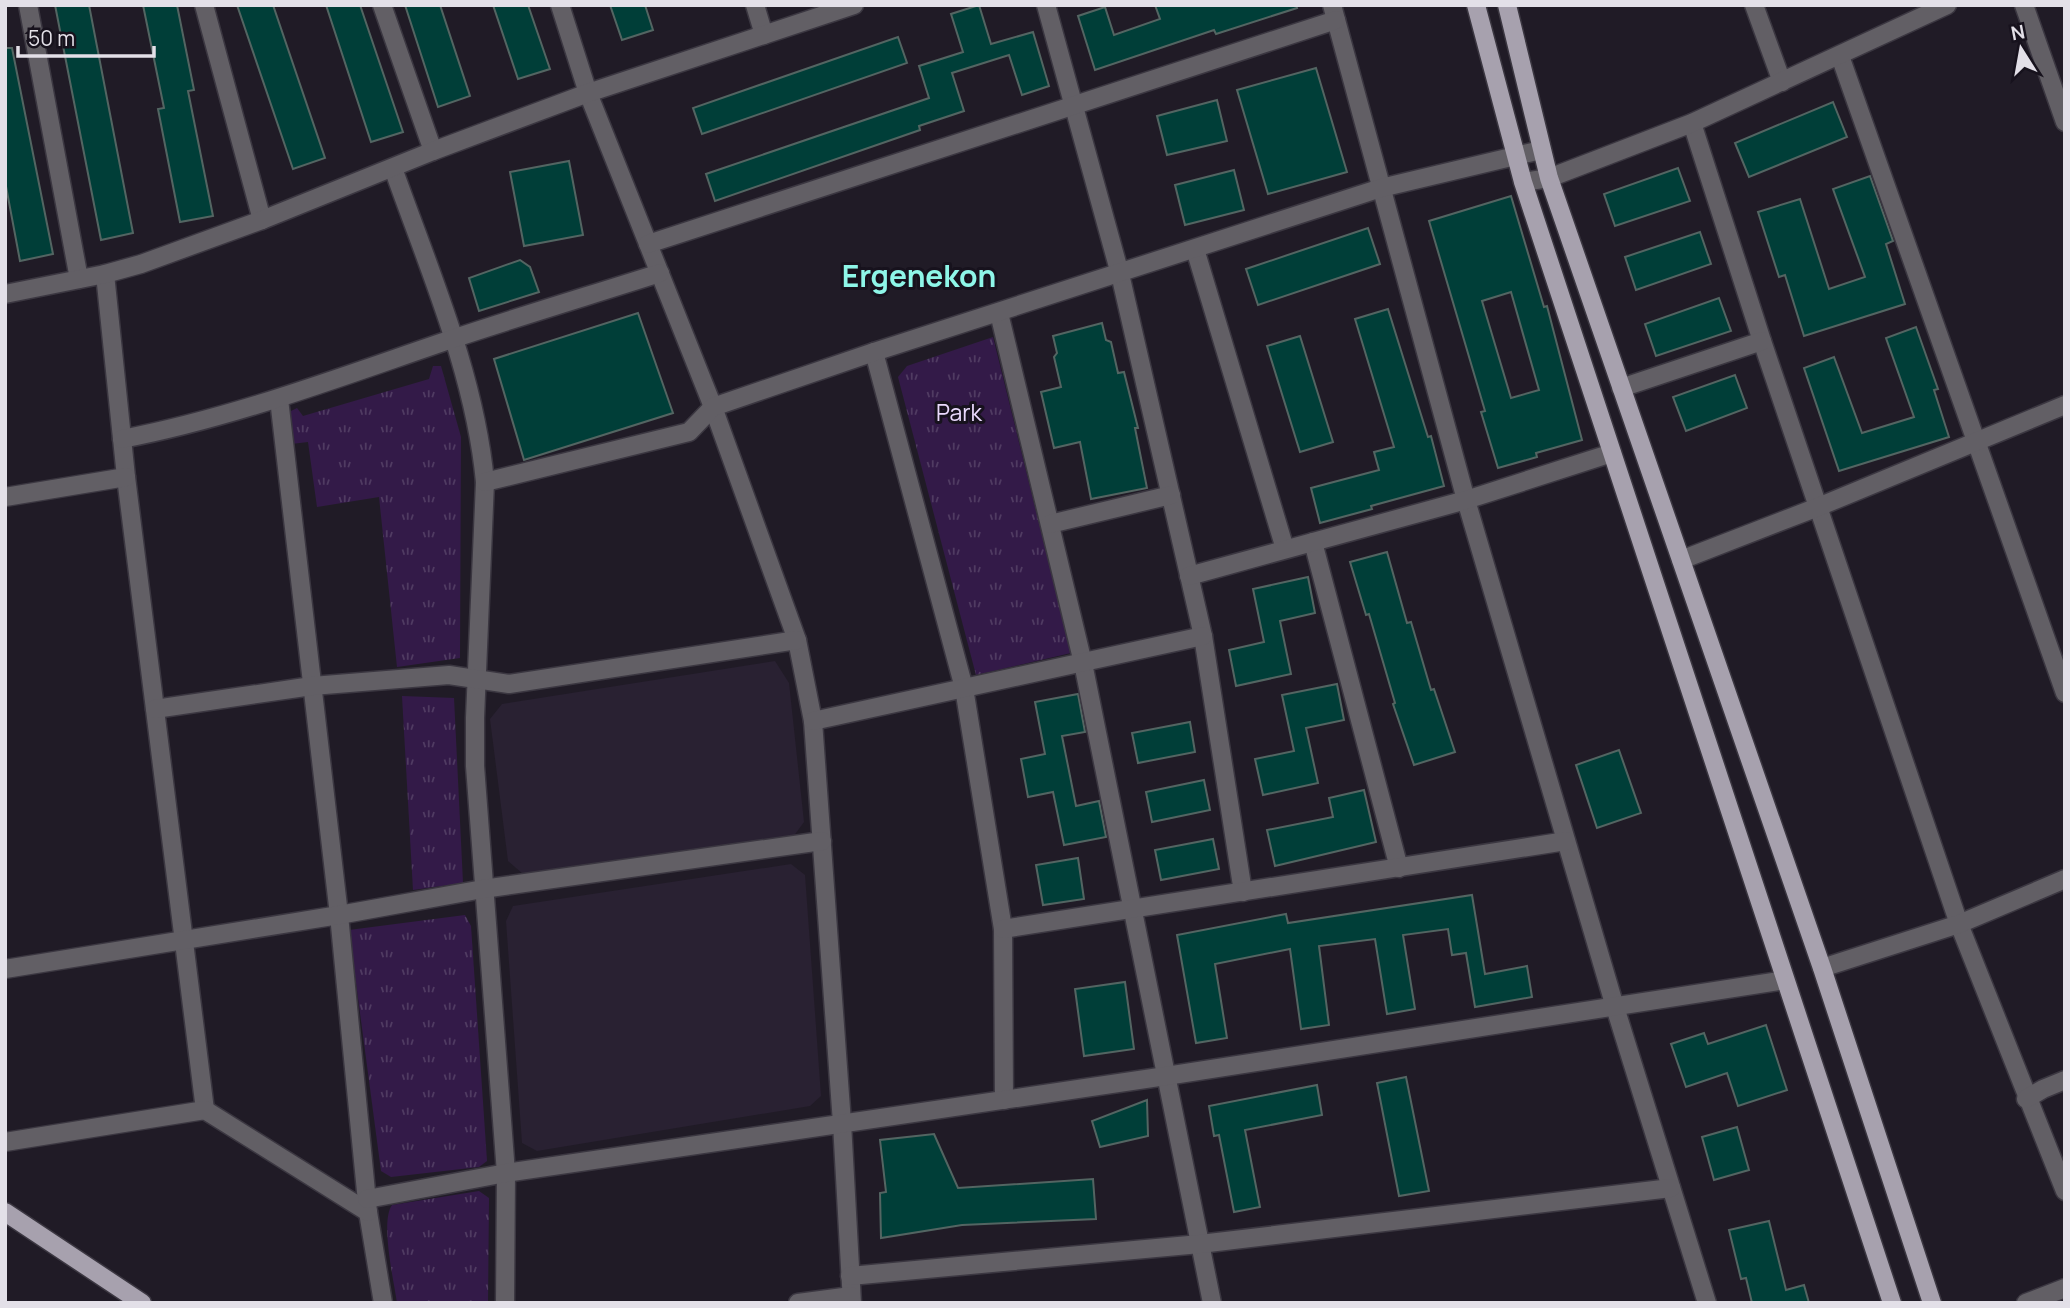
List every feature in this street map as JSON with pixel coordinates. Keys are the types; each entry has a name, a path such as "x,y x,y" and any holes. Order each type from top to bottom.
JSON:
{"main road":[{"path":"1476,5 1523,182 1892,1303"},
{"path":"1507,5 1549,178 1822,968 1932,1303"},
{"path":"5,1212 142,1303"}],"street":[{"path":"29,5 79,279"},
{"path":"204,5 262,220"},
{"path":"382,5 433,151"},
{"path":"560,5 588,93 713,407 797,640 813,721 852,1299 798,1303"},
{"path":"755,5 764,35"},
{"path":"5,294 141,264 262,220 433,151 588,93 854,5"},
{"path":"1046,5 1120,274 1203,636 1243,892"},
{"path":"1754,5 1782,82"},
{"path":"1523,182 1549,178 1692,123 1947,5"},
{"path":"2024,5 2065,122"},
{"path":"648,244 1073,104 1334,12 1466,500 1615,1007 1707,1303"},
{"path":"1840,56 2065,693"},
{"path":"1692,123 1762,341 1959,924 2026,1099 2065,1191"},
{"path":"485,482 689,432 713,407 874,352 1381,188 1541,150"},
{"path":"393,168 453,339 477,421 485,482 475,766 506,1173 505,1303"},
{"path":"1195,249 1285,549"},
{"path":"122,439 173,429 279,399 453,339 660,273"},
{"path":"105,274 126,477 205,1110"},
{"path":"999,313 1083,663 1212,1303"},
{"path":"1621,388 1762,341"},
{"path":"874,352 964,688 1003,929 1004,1100"},
{"path":"279,399 339,915 367,1205 383,1303"},
{"path":"1681,560 1818,507 2065,405"},
{"path":"1189,576 1466,500 1612,453"},
{"path":"5,497 126,477"},
{"path":"1050,524 1171,495"},
{"path":"1313,542 1399,867"},
{"path":"813,721 1203,636"},
{"path":"155,709 312,687 449,675 509,684 797,640"},
{"path":"5,969 483,889 822,841"},
{"path":"1003,929 1566,841"},
{"path":"1822,968 1959,924 2065,879"},
{"path":"5,1142 205,1110 367,1205 506,1173 1166,1076 1785,979"},
{"path":"2026,1099 2043,1088 2065,1080"},
{"path":"850,1276 1200,1244 1671,1188"},
{"path":"2026,1303 2065,1288"}],"shaded area":[{"path":"775,661 789,683 804,822 793,837 523,874 508,861 490,719 502,704"},
{"path":"791,864 805,875 821,1096 810,1106 537,1151 522,1143 506,921 513,906"}],"green space":[{"name":"Park","path":"993,337 1071,653 976,675 898,377 907,366"},
{"path":"433,366 441,366 461,437 460,658 397,667 379,497 317,507 308,442 291,444 287,413 297,408 303,416 429,379"},
{"path":"402,696 454,698 463,883 413,890"},
{"path":"465,915 471,926 487,1161 479,1167 391,1177 381,1171 349,930"},
{"path":"479,1191 489,1198 488,1303 397,1303 387,1224 392,1205"}],"building":[{"path":"55,5 89,5 133,233 101,240"},
{"path":"143,5 177,5 194,90 188,91 213,216 180,222 158,109 164,108"},
{"path":"237,5 273,5 325,158 293,169"},
{"path":"326,5 360,5 403,132 371,142"},
{"path":"405,5 440,5 470,96 438,107"},
{"path":"493,5 528,5 550,69 518,79"},
{"path":"610,5 645,5 653,30 622,40"},
{"path":"979,5 991,44 1033,32 1049,86 1022,95 1009,55 952,73 964,111 919,126 920,130 715,201 706,174 929,98 919,66 963,52 951,14"},
{"path":"1155,5 1296,5 1297,8 1216,34 1214,30 1095,70 1078,16 1105,7 1114,35 1160,19"},
{"path":"898,37 907,63 702,134 693,108"},
{"path":"5,48 12,48 53,254 20,261 5,181"},
{"path":"1316,68 1347,172 1268,194 1237,90"},
{"path":"1217,100 1227,141 1167,155 1157,116"},
{"path":"1833,102 1847,137 1749,177 1735,143"},
{"path":"569,161 583,235 524,246 510,172"},
{"path":"1678,168 1690,201 1615,226 1604,194"},
{"path":"1234,170 1244,210 1185,225 1175,185"},
{"path":"1870,176 1893,241 1886,244 1905,304 1804,336 1785,275 1779,277 1758,212 1800,199 1829,289 1865,277 1833,189"},
{"path":"1511,196 1544,307 1547,306 1582,440 1536,453 1537,457 1498,468 1481,412 1485,411 1429,221","holes":["1511,292 1539,390 1511,398 1482,301"]},
{"path":"1368,228 1380,264 1258,305 1246,269"},
{"path":"1700,232 1711,264 1636,290 1625,257"},
{"path":"520,260 530,267 539,292 479,311 469,278"},
{"path":"1719,298 1731,331 1656,356 1645,324"},
{"path":"1388,309 1428,437 1431,436 1444,486 1320,523 1311,488 1379,470 1374,452 1394,447 1355,319"},
{"path":"638,313 673,413 524,460 494,359"},
{"path":"1102,323 1106,340 1111,342 1118,373 1124,372 1138,428 1135,428 1147,488 1091,499 1080,442 1054,448 1041,392 1061,387 1054,357 1057,353 1053,336"},
{"path":"1916,327 1938,389 1934,390 1949,437 1839,471 1804,368 1834,357 1862,433 1914,417 1886,338"},
{"path":"1300,336 1333,442 1300,452 1267,346"},
{"path":"1735,375 1747,408 1686,431 1673,397"},
{"path":"1387,552 1407,623 1411,622 1431,690 1434,689 1455,752 1414,765 1393,704 1395,703 1369,614 1366,615 1350,562"},
{"path":"1308,577 1315,613 1280,621 1291,674 1236,686 1229,650 1264,642 1253,589"},
{"path":"1337,684 1344,720 1306,728 1318,783 1263,795 1255,759 1294,751 1282,695"},
{"path":"1078,694 1085,732 1062,736 1076,806 1099,801 1106,837 1064,845 1053,792 1028,797 1021,759 1045,754 1035,702"},
{"path":"1190,722 1195,752 1138,763 1132,733"},
{"path":"1619,750 1641,813 1597,828 1576,765"},
{"path":"1204,780 1210,810 1152,822 1146,792"},
{"path":"1364,790 1376,842 1275,866 1267,830 1333,817 1329,798"},
{"path":"1213,839 1219,869 1161,880 1155,850"},
{"path":"1078,858 1084,899 1043,905 1036,865"},
{"path":"1472,895 1485,974 1527,966 1532,997 1475,1007 1466,953 1452,955 1448,929 1403,935 1415,1009 1387,1014 1375,939 1319,946 1329,1025 1301,1029 1290,949 1215,964 1227,1038 1196,1043 1177,935 1286,914 1288,923"},
{"path":"1125,982 1134,1049 1084,1056 1075,989"},
{"path":"1766,1025 1787,1090 1738,1106 1727,1073 1686,1087 1671,1044 1704,1033 1708,1044"},
{"path":"1406,1077 1429,1191 1399,1196 1377,1083"},
{"path":"1317,1085 1322,1115 1245,1130 1260,1207 1234,1212 1219,1135 1214,1136 1209,1106"},
{"path":"1147,1100 1148,1136 1100,1147 1092,1121"},
{"path":"1737,1127 1749,1170 1714,1180 1702,1137"},
{"path":"934,1134 958,1188 1093,1179 1096,1219 962,1225 881,1238 880,1193 886,1192 880,1140"},
{"path":"1769,1221 1786,1290 1804,1285 1809,1303 1752,1303 1746,1278 1741,1279 1729,1230"}],"district":[{"name":"Ergenekon","path":"919,275"}]}
